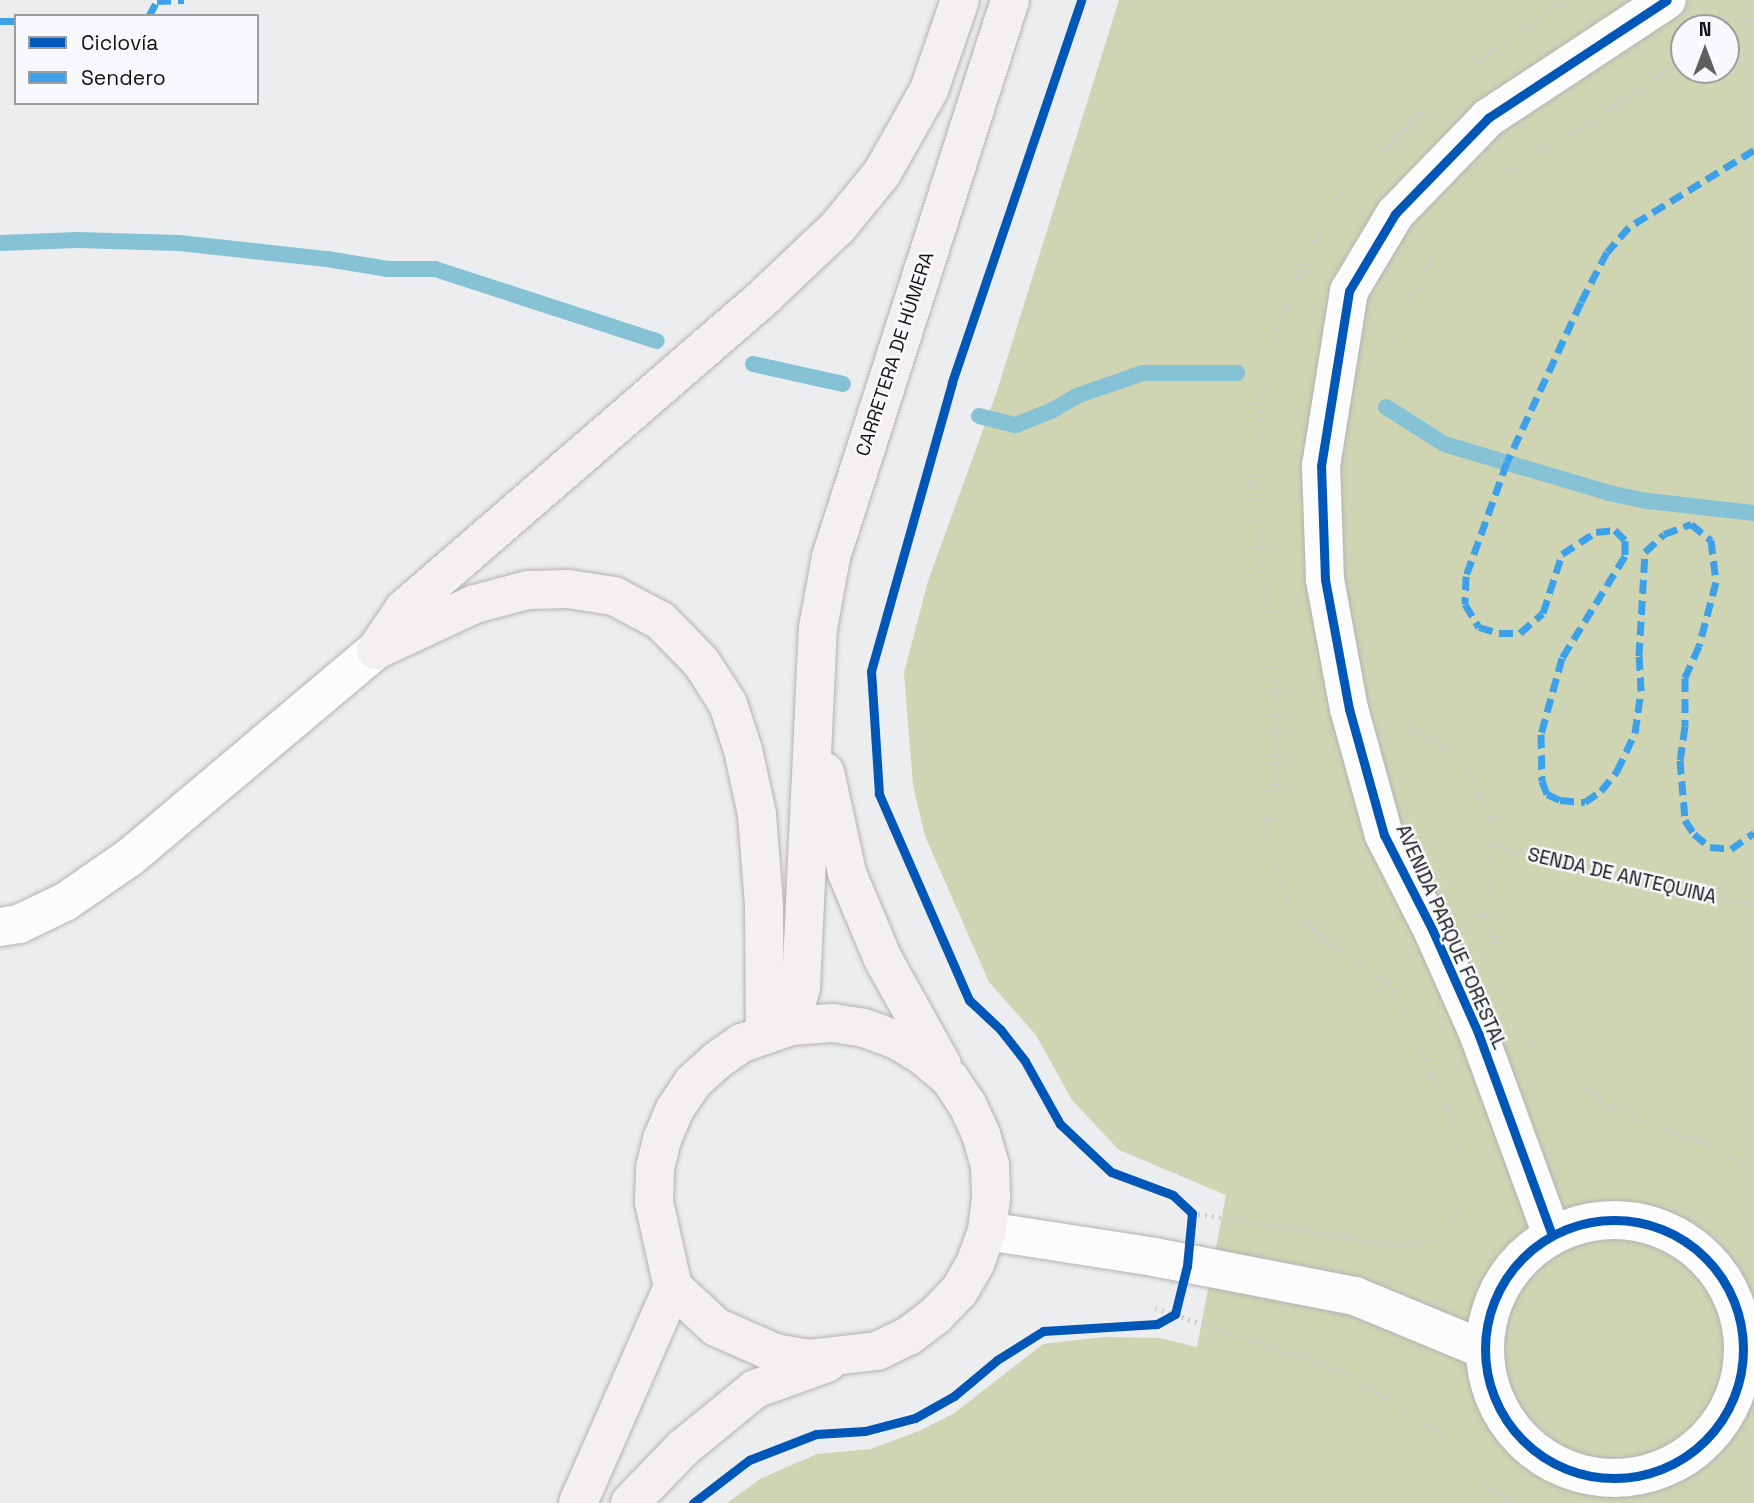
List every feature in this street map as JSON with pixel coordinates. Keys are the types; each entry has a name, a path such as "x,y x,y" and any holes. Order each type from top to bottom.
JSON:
{"main road":[{"path":"376,650 404,609 756,304 838,226 882,173 929,90 960,0"},
{"name":"CARRETERA DE HÚMERA","path":"778,1030 801,987 818,628 831,557 1010,0"},
{"path":"376,650 475,604 528,590 568,589 614,596 661,621 701,662 728,704 743,750 757,814 778,1030"},
{"name":"CARRETERA DE HÚMERA","path":"812,715 847,873 883,958 950,1079"},
{"path":"833,1023 885,1035 923,1056 950,1079 967,1104 981,1134 990,1165 991,1198 987,1231 976,1262 959,1291 935,1316 908,1336 877,1351 809,1359 775,1353 716,1327 673,1287 654,1202 655,1168 663,1137 675,1109 693,1082 716,1060 742,1043 778,1030 833,1023"},
{"path":"578,1503 673,1287"},
{"path":"630,1503 683,1448 755,1389 849,1355"}],"street":[{"name":"AVENIDA PARQUE FORESTAL","path":"1552,1235 1479,1035 1433,932 1384,835 1349,709 1325,579 1321,466 1349,291 1395,214 1488,118 1667,0"},
{"path":"0,927 19,925 65,902 130,857 376,650"},
{"path":"1629,1220 1667,1231 1701,1252 1726,1283 1741,1320 1744,1359 1735,1397 1715,1431 1656,1489 1570,1472 1535,1453 1507,1424 1489,1389 1483,1349 1485,1327 1502,1283 1515,1264 1552,1235 1589,1222 1629,1220"},
{"path":"987,1231 1154,1257 1187,1266 1355,1296 1483,1349"}],"path":[{"path":"1496,178 1591,122 1670,69"},
{"path":"1390,344 1417,283 1445,233"},
{"path":"1394,682 1412,726 1470,771 1491,818 1493,872 1485,915 1502,966"},
{"path":"1532,1038 1605,1105 1703,1143 1754,1169"},
{"path":"1157,1324 1175,1314 1187,1266 1192,1213"},
{"path":"1144,1305 1347,1373 1440,1432 1485,1484 1509,1503"}],"green space":[{"path":"1119,0 1754,0 1754,1503 727,1503 760,1479 817,1454 871,1449 919,1431 953,1414 1043,1344 1104,1337 1159,1338 1197,1347 1226,1195 1119,1150 1072,1100 1036,1035 989,982 925,836 913,786 904,673 928,581 997,391"}],"waterway":[{"path":"0,243 77,240 179,243 327,259 388,269 435,269 657,341"},
{"path":"753,364 843,384"},
{"path":"979,416 1016,425 1051,411 1079,395 1143,373 1237,373"},
{"path":"1386,407 1444,444 1609,493 1648,501 1754,513"}],"marked path":[{"path":"150,14 157,1 184,0"},
{"path":"0,21 14,21"},
{"path":"1754,150 1629,227 1607,252 1507,462 1466,576 1465,604 1479,627 1499,633 1520,633 1543,613 1562,554 1596,532 1615,530 1625,540 1625,556 1562,658 1541,734 1542,781 1547,794 1560,800 1585,802 1601,791 1617,771 1635,733 1641,691 1639,656 1645,552 1664,534 1691,524 1711,540 1716,582 1699,646 1685,678 1685,726 1680,760 1685,820 1694,834 1710,847 1731,849 1754,833"}],"cycle path":[{"path":"693,1503 749,1460 816,1434 865,1431 915,1418 954,1396 997,1360 1043,1331 1157,1324 1175,1314 1187,1266 1192,1213 1173,1195 1111,1172 1060,1124 1025,1061 1001,1030 969,1000 879,794 871,671 952,382 1081,0"},
{"path":"1552,1235 1479,1035 1433,931 1384,835 1349,709 1325,579 1321,466 1349,291 1395,214 1488,118 1667,0"},
{"path":"1601,1220 1627,1220 1652,1225 1675,1235 1696,1249 1714,1267 1728,1288 1738,1311 1743,1349 1738,1387 1728,1410 1714,1431 1696,1449 1675,1463 1652,1473 1627,1478 1601,1478 1576,1473 1553,1463 1532,1449 1514,1431 1500,1410 1490,1387 1485,1362 1485,1336 1490,1311 1500,1288 1514,1267 1532,1249 1553,1235 1576,1225 1601,1220"}]}
